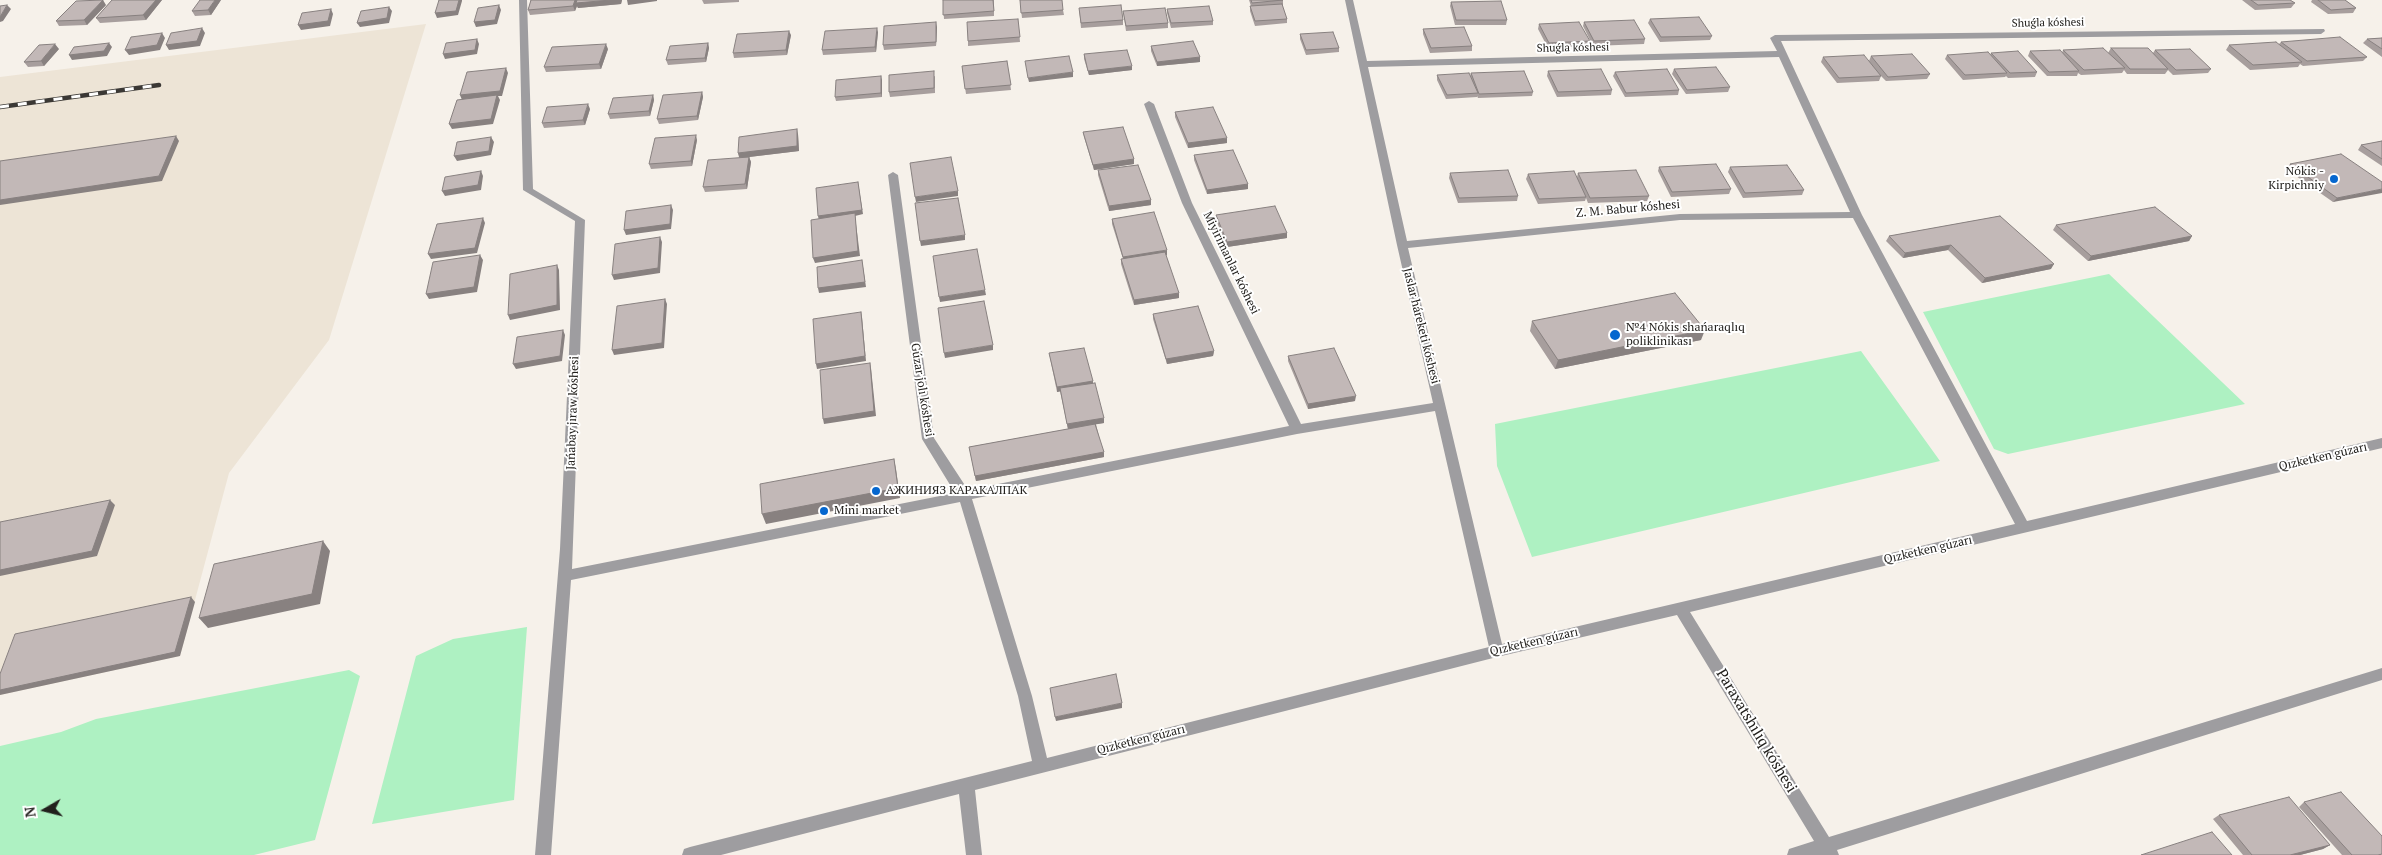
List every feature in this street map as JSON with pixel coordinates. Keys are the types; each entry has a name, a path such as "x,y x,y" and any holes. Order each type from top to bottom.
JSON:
{"street":[{"name":"Jańabay jıraw kóshesi","path":"523,0 528,190 580,220 565,576 543,855"},
{"name":"Jaslar háreketi kóshesi","path":"1349,0 1402,245 1497,651"},
{"name":"Shuǵla kóshesi","path":"1364,64 1783,54 1775,38 2321,31"},
{"path":"1783,54 1857,215 2023,527"},
{"name":"Miyirimanlar kóshesi","path":"1149,104 1187,203 1297,429"},
{"name":"Gúzar jolı kóshesi","path":"893,176 928,439 965,497 1025,696 1041,766"},
{"name":"Z. M. Babur kóshesi","path":"1402,245 1680,217 1857,215"},
{"path":"565,576 1297,429 1441,406"},
{"name":"Qızketken gúzarı","path":"690,855 1497,651 2382,443"},
{"name":"Paraxatshılıq kóshesi","path":"1680,608 1827,850"},
{"path":"1795,855 1827,850 2382,674"},
{"path":"966,784 974,855"}],"shaded area":[{"path":"426,24 329,340 229,473 180,656 0,695 0,77"}],"green space":[{"path":"2109,274 2245,404 2008,454 1994,449 1923,312"},
{"path":"1861,351 1940,461 1532,557 1497,466 1495,424"},
{"path":"527,627 514,800 372,824 416,656 453,639"},
{"path":"349,670 360,676 315,840 254,855 0,855 0,746 61,732 96,719"}],"building":[{"path":"103,0 84,20 56,21 76,1"},
{"path":"112,0 156,0 143,15 96,18"},
{"path":"200,0 215,0 208,10 192,11"},
{"path":"439,0 459,0 456,11 435,13"},
{"path":"531,0 575,0 573,6 528,10"},
{"path":"577,0 611,0 576,3"},
{"path":"943,0 993,0 994,11 943,15"},
{"path":"1020,0 1062,0 1063,10 1021,13"},
{"path":"1251,0 1283,0 1252,3"},
{"path":"2251,0 2290,0 2295,3 2258,5"},
{"path":"2318,0 2345,0 2356,8 2331,10"},
{"path":"1501,1 1507,20 1456,20 1451,2"},
{"path":"1282,4 1287,19 1255,21 1250,6"},
{"path":"7,5 0,17 0,6"},
{"path":"499,5 495,20 474,22 478,8"},
{"path":"1121,5 1123,20 1081,23 1079,8"},
{"path":"1209,6 1213,21 1171,23 1167,9"},
{"path":"389,7 387,18 357,23 361,11"},
{"path":"1165,8 1168,23 1126,26 1123,11"},
{"path":"331,9 328,21 298,25 302,13"},
{"path":"1699,17 1712,36 1661,37 1650,19"},
{"path":"1018,19 1020,37 968,41 967,22"},
{"path":"1634,20 1645,39 1594,41 1584,22"},
{"path":"936,22 936,42 883,45 884,26"},
{"path":"1579,22 1590,41 1549,43 1539,24"},
{"path":"1464,27 1472,46 1431,48 1423,29"},
{"path":"202,28 197,41 166,45 171,33"},
{"path":"877,28 875,47 822,50 825,31"},
{"path":"789,31 786,50 733,53 737,34"},
{"path":"1333,32 1339,48 1306,50 1300,34"},
{"path":"162,33 157,45 125,50 131,37"},
{"path":"2340,37 2367,57 2307,61 2281,42"},
{"path":"2382,38 2382,49 2367,39"},
{"path":"477,39 475,50 443,54 446,43"},
{"path":"1193,41 1200,57 1157,62 1151,46"},
{"path":"2276,42 2302,62 2253,65 2229,45"},
{"path":"109,43 104,51 69,55 74,47"},
{"path":"708,43 705,58 666,60 670,46"},
{"path":"55,44 41,61 24,62 39,45"},
{"path":"606,44 599,64 544,67 552,47"},
{"path":"2103,48 2125,68 2084,70 2063,50"},
{"path":"2111,48 2148,48 2168,69 2130,69"},
{"path":"2190,49 2211,69 2176,70 2155,50"},
{"path":"1127,50 1132,66 1088,71 1084,54"},
{"path":"2060,50 2079,71 2049,72 2030,51"},
{"path":"2018,51 2037,72 2010,73 1991,53"},
{"path":"1988,52 2007,73 1965,75 1947,55"},
{"path":"1912,54 1930,74 1888,77 1871,56"},
{"path":"1864,55 1881,76 1839,78 1823,57"},
{"path":"1069,56 1073,72 1028,78 1025,61"},
{"path":"1007,61 1011,85 965,89 962,66"},
{"path":"1716,67 1730,87 1687,90 1674,69"},
{"path":"506,68 500,91 460,95 467,72"},
{"path":"1601,69 1612,90 1558,92 1548,71"},
{"path":"1667,69 1679,90 1626,93 1615,72"},
{"path":"934,71 934,88 889,92 889,75"},
{"path":"1524,71 1533,92 1479,94 1471,73"},
{"path":"1469,73 1478,93 1447,95 1437,75"},
{"path":"881,76 881,93 835,97 836,80"},
{"path":"702,92 697,116 657,119 663,95"},
{"path":"497,95 491,119 449,124 457,100"},
{"path":"653,95 649,111 608,114 613,98"},
{"path":"588,104 583,120 542,123 547,107"},
{"path":"1213,107 1227,138 1188,143 1175,112"},
{"path":"1123,127 1134,159 1093,165 1083,132"},
{"path":"797,129 797,146 738,153 739,137"},
{"path":"696,135 691,161 649,164 655,138"},
{"path":"176,136 159,176 0,200 0,161"},
{"path":"491,137 489,151 454,156 457,142"},
{"path":"2382,141 2382,159 2361,145"},
{"path":"1233,150 1248,184 1207,190 1194,155"},
{"name":"Nókis - Kirpichniy","path":"2341,154 2382,182 2382,189 2337,198 2290,164"},
{"path":"749,157 745,184 703,187 708,160"},
{"path":"951,157 958,191 915,197 910,163"},
{"path":"1716,164 1731,189 1672,192 1659,167"},
{"path":"1138,165 1151,200 1109,206 1098,170"},
{"path":"1787,165 1804,190 1745,193 1730,167"},
{"path":"1508,170 1518,196 1459,198 1450,173"},
{"path":"1636,170 1649,196 1590,198 1578,173"},
{"path":"481,171 478,185 442,191 445,177"},
{"path":"1574,171 1586,197 1539,199 1528,174"},
{"path":"858,182 862,210 818,216 816,188"},
{"path":"958,198 965,235 920,241 915,203"},
{"path":"671,205 670,224 624,230 626,211"},
{"path":"1275,206 1287,233 1227,242 1216,215"},
{"path":"2155,207 2192,236 2091,256 2056,225"},
{"path":"1154,212 1167,250 1123,257 1112,219"},
{"path":"855,213 858,251 813,258 811,220"},
{"path":"2000,216 2054,264 1985,278 1951,245 1905,253 1889,236"},
{"path":"483,218 475,248 428,254 437,224"},
{"path":"660,237 658,268 612,275 615,244"},
{"path":"977,249 985,290 939,297 933,256"},
{"path":"1165,252 1179,293 1134,300 1121,259"},
{"path":"480,255 474,287 426,294 433,262"},
{"path":"862,260 865,282 818,288 817,267"},
{"path":"557,265 557,305 508,315 510,274"},
{"name":"№4 Nókis shańaraqlıq poliklinikası","path":"1675,293 1705,330 1558,360 1532,321"},
{"path":"665,299 662,343 612,350 617,306"},
{"path":"984,301 993,345 944,353 938,308"},
{"path":"1198,306 1214,351 1166,359 1153,314"},
{"path":"861,312 865,356 816,364 813,319"},
{"path":"563,330 560,356 513,364 517,337"},
{"path":"1084,348 1093,381 1057,387 1049,353"},
{"path":"1334,348 1356,396 1308,404 1288,356"},
{"path":"870,363 874,411 823,419 820,370"},
{"path":"1095,383 1104,418 1067,424 1060,388"},
{"path":"1095,424 1104,452 975,476 969,447"},
{"path":"894,459 898,488 762,514 760,484"},
{"path":"110,500 92,551 0,570 0,522"},
{"path":"323,541 312,594 199,618 214,564"},
{"path":"191,597 175,652 0,690 0,674 15,634"},
{"path":"1116,674 1122,703 1055,717 1050,688"},
{"path":"2341,792 2382,836 2382,854 2352,855 2304,802"},
{"path":"2289,797 2330,845 2290,855 2252,855 2219,815"},
{"path":"2212,832 2232,855 2141,855"}],"railway":[{"path":"0,107 159,85"}],"place":[{"name":"Nókis - Kirpichniy","path":"2334,179"},
{"name":"№4 Nókis shańaraqlıq poliklinikası","path":"1615,335"},
{"name":"АЖИНИЯЗ КАРАКАЛПАК","path":"876,491"},
{"name":"Mini market","path":"824,511"}]}
